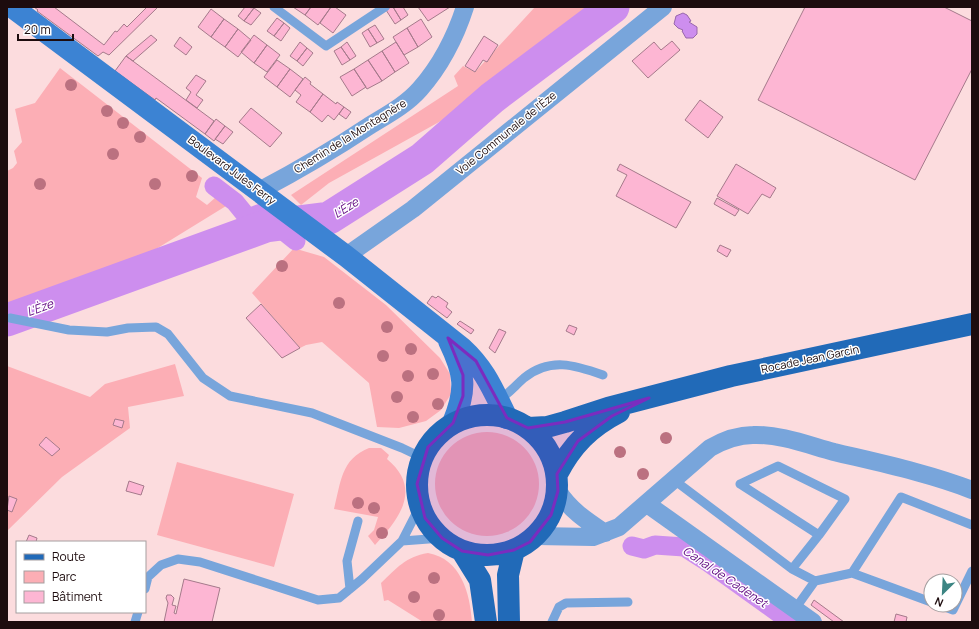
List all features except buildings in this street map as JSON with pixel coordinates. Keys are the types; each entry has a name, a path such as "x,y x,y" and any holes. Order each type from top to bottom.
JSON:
{"main road":[{"name":"Boulevard Jules Ferry","path":"12,7 346,256 448,338 476,362 489,381 502,409"},
{"name":"Rocade Jean Garcin","path":"528,428 564,422 731,376 972,324"},
{"name":"Boulevard Jules Ferry","path":"448,338 460,363 464,384 460,408 453,423"},
{"name":"Rocade Jean Garcin","path":"557,482 568,454 578,441 612,416 649,398"},
{"path":"502,409 528,428 547,448 557,482 551,515 537,536 514,550 501,554 488,555 462,550 442,538 426,518 420,506 417,484 422,458 428,447 453,423 479,415 493,415 502,409"},
{"path":"462,550 480,580 486,622"},
{"path":"509,622 508,575 514,550"}],"street":[{"name":"Chemin de la Montagnère","path":"263,194 399,107 412,96 446,54 456,35 465,7"},
{"name":"Voie Communale de l'Èze","path":"346,256 413,209 663,7"},
{"path":"537,536 579,538 605,533 619,527 710,448 736,436 755,435 792,441 920,474 972,490"},
{"path":"557,482 566,504 584,519 605,533"},
{"path":"647,504 813,622"}],"lane":[{"path":"274,7 326,46 385,7"},
{"path":"10,318 69,330 99,332 156,327 168,334 203,378 230,396 312,413 402,448 422,458"},
{"path":"502,409 512,390 525,378 539,370 557,364 576,365 603,375"},
{"path":"792,569 819,535 845,499 778,466 740,484 819,535"},
{"path":"674,480 792,569 815,581 852,574 923,599"},
{"path":"852,574 901,497 972,525"},
{"path":"146,585 148,577 161,565 178,559 200,562 318,600 339,598 402,541 420,506"},
{"path":"350,589 347,561 358,520"},
{"path":"402,541 442,538"},
{"path":"963,590 972,571"},
{"path":"795,609 815,581"},
{"path":"552,622 559,607 566,603 628,602"}],"highlighted area":[{"path":"448,338 476,361 507,418 528,428 565,422 649,398 612,416 578,441 557,474 558,491 551,515 530,542 514,550 488,555 462,551 442,538 425,518 417,484 428,447 453,423 463,396 463,375"}],"green space":[{"path":"535,7 605,7 486,96 329,183 301,205 291,195 458,86 454,76 463,66 475,72"},
{"path":"60,68 202,178 196,197 207,205 216,197 226,206 148,254 7,305 7,171 13,168 17,163 14,151 22,142 15,109 35,103"},
{"path":"295,247 300,250 324,257 386,305 440,358 450,374 451,394 441,410 426,421 399,428 377,427 369,383 322,342 306,345 300,348 252,293"},
{"path":"175,364 184,396 128,407 130,428 62,477 7,531 7,366 90,397 105,384"},
{"path":"487,432 507,436 524,447 535,464 539,484 535,504 524,521 507,532 487,536 467,532 450,521 439,504 435,484 439,464 450,447 467,436"},
{"path":"369,448 381,448 389,455 387,459 398,470 404,481 405,493 404,504 399,514 375,545 368,536 374,530 378,517 334,509 341,481 347,465 353,458"},
{"path":"177,462 294,494 274,567 157,535"},
{"path":"428,553 439,556 449,562 462,579 469,600 472,622 423,622 388,600 384,601 381,583 407,560"}],"shaded area":[{"path":"683,13 687,15 691,21 689,22 697,27 697,34 693,38 686,38 682,31 683,30 674,24 676,16"}],"waterway":[{"name":"L'Èze","path":"7,320 266,226 329,218 422,159 492,98 613,7"},
{"name":"Canal de Cadenet","path":"214,186 235,202 248,218 261,213 296,241"},
{"name":"Canal de Cadenet","path":"632,546 644,549 655,545 684,547 709,563 791,622"}]}
